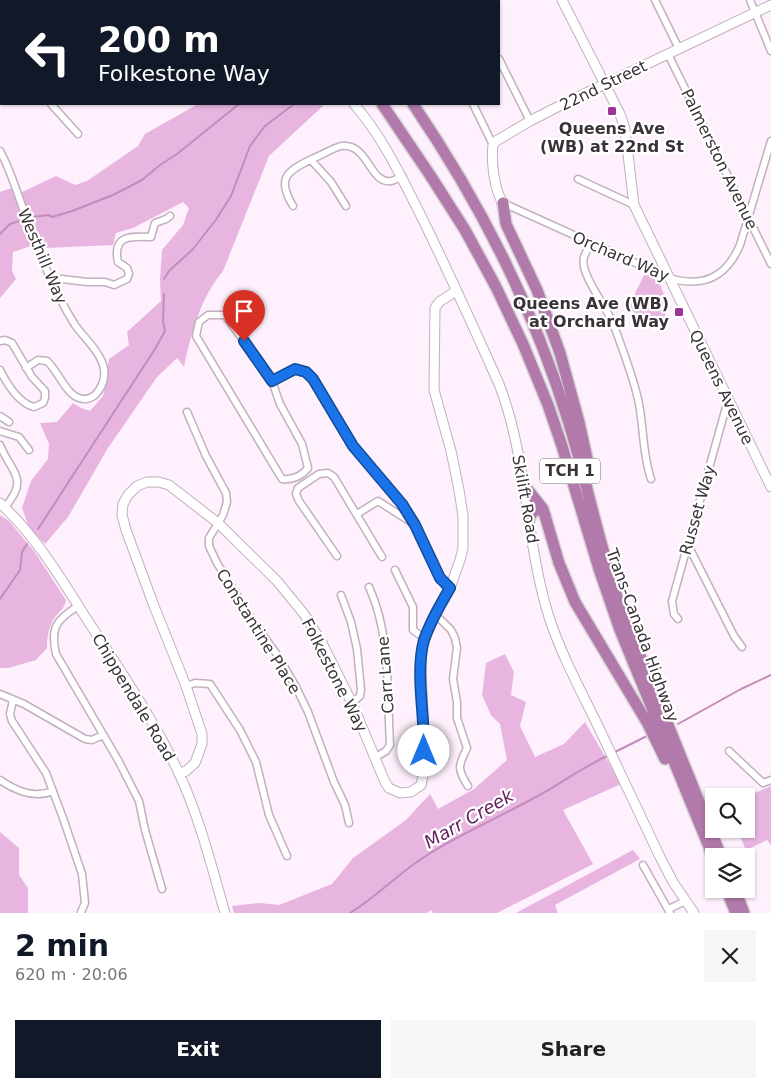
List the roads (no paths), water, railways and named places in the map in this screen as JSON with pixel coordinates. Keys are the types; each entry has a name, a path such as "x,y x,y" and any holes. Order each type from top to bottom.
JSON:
{"highway":[{"name":"Trans-Canada Highway","path":"383,105 465,230 496,287 523,344 543,392 562,446 601,576 620,630 710,848"},
{"name":"Trans-Canada Highway","path":"414,105 451,162 473,201 504,260 531,319 570,428 620,606 718,848"},
{"path":"503,203 506,224 537,290 566,375 585,445 608,567"},
{"path":"524,485 539,502 545,515 559,564 569,589 591,630 648,724 706,848"},
{"path":"529,521 531,514 536,510 542,510 545,515"},
{"path":"732,898 736,913"},
{"path":"735,898 744,913"}],"street":[{"name":"Queens Avenue","path":"562,0 620,114 625,129 634,205 771,488"},
{"path":"655,0 679,49"},
{"path":"750,0 771,51"},
{"name":"22nd Street","path":"492,145 530,121 771,5"},
{"name":"Palmerston Avenue","path":"668,54 771,264"},
{"path":"500,61 530,121"},
{"path":"52,105 78,134"},
{"name":"Skilift Road","path":"355,105 376,132 402,176 507,404 524,485 541,588 558,639 660,858 694,913"},
{"path":"472,105 492,145 498,196 503,203"},
{"name":"Orchard Way","path":"503,203 669,278 680,282 698,282 722,273 734,259 771,141"},
{"path":"293,206 285,191 286,177 293,168 338,147 349,145 358,150 376,175 382,179 391,181 402,176"},
{"name":"Westhill Way","path":"0,151 10,172 51,281 68,313 104,367 103,380 99,391 93,397 86,399 78,398 74,395 47,361 38,360 26,368"},
{"path":"311,160 331,182 346,206"},
{"path":"578,179 634,205"},
{"path":"51,281 105,282 114,285 123,282 129,274 127,268 118,262 117,256 120,244 129,237 151,237 155,223 170,216"},
{"path":"591,244 583,258 584,270 610,316 626,358 638,399 643,425 646,465 651,479"},
{"name":"Folkestone Way","path":"179,774 195,763 202,744 202,734 122,515 123,504 128,495 137,486 147,482 169,485 218,523 277,581 304,614 322,643 352,703 374,758 389,788 400,794 416,790 421,785 424,736 421,668 424,639 435,614 450,588 463,548 463,516 451,452 434,390 435,308 439,302 456,291"},
{"path":"208,315 224,315 272,381 280,404 302,444 308,468 303,474 291,480 282,479 196,336 199,322 208,315"},
{"path":"0,341 5,340 12,343 32,377 45,391 44,401 37,407 28,405 9,386 0,370"},
{"path":"272,381 295,369 306,372 313,379 353,446 402,504 415,525 440,578 450,588"},
{"name":"Russet Way","path":"678,619 674,614 672,601 728,400"},
{"name":"Constantine Place","path":"187,412 206,456 226,493 227,502 223,515 209,538 209,546 216,563 278,656 296,687 345,805 349,823"},
{"path":"0,416 9,422"},
{"path":"0,431 19,437 29,450"},
{"path":"0,445 13,468 18,484 14,496 3,505"},
{"path":"337,556 296,494 298,488 319,474 328,473 334,477 382,557"},
{"path":"357,514 378,501 415,525"},
{"name":"Chippendale Road","path":"3,505 52,565 154,726 179,774 204,839 225,913"},
{"path":"688,545 734,636 742,647"},
{"path":"395,570 413,607 413,630 424,639"},
{"name":"Carr Lane","path":"368,588 375,602 381,622 385,648 390,745 386,751 374,758"},
{"path":"341,595 350,622 358,658 361,690 360,696 352,703"},
{"path":"78,606 59,619 53,635 56,654 118,760 139,802 162,889"},
{"path":"435,614 450,630 455,638 457,648 453,679 457,718 467,748 459,764 460,774 468,786"},
{"path":"186,686 195,683 210,684 240,730 256,762 269,815 287,856"},
{"path":"0,694 31,708 85,739 92,740 103,735"},
{"path":"13,700 10,714 12,721 42,764 82,874 85,903 82,912"},
{"path":"729,751 763,783 771,780"},
{"path":"0,780 11,787 29,794 45,794 53,791"},
{"path":"643,865 669,911 685,901"}],"waterway":[{"path":"33,217 48,215 52,217 72,211 113,195 142,180 238,105"},
{"path":"164,279 169,271 193,249 215,221 231,196 250,146 265,126 293,105"},
{"path":"0,234 10,224 25,219"},
{"path":"38,529 165,331 163,321 164,294"},
{"path":"0,599 20,570 22,552 27,544"},
{"name":"Marr Creek","path":"678,724 741,689 771,675"},
{"name":"Marr Creek","path":"613,753 649,735"},
{"name":"Marr Creek","path":"350,913 428,855 607,756"}],"place":[{"name":"Queens Ave (WB) at 22nd St","path":"612,111"},
{"name":"Queens Ave (WB) at Orchard Way","path":"679,312"}]}
